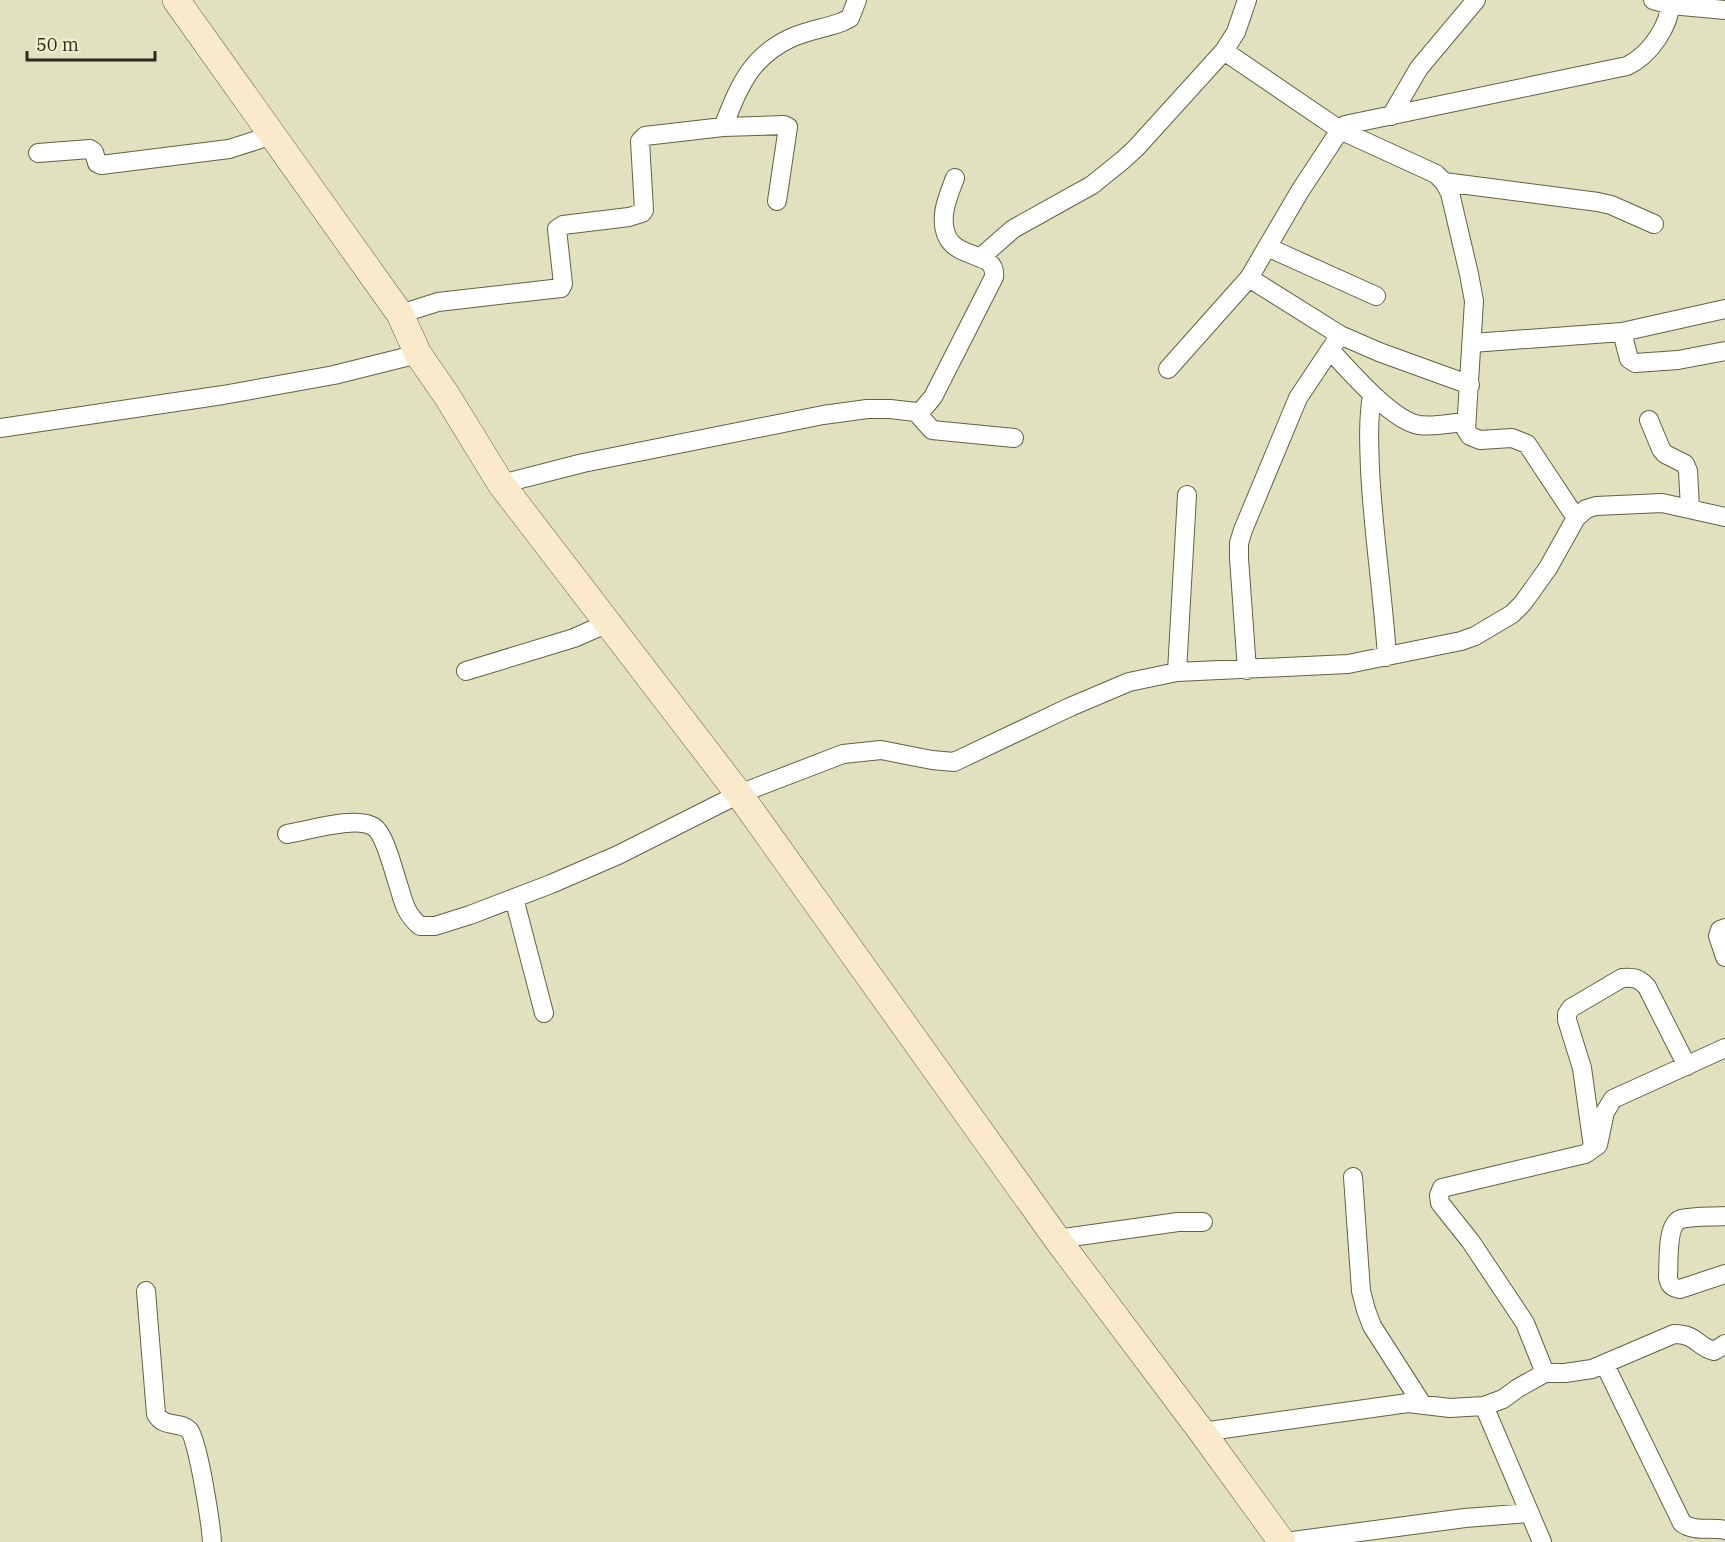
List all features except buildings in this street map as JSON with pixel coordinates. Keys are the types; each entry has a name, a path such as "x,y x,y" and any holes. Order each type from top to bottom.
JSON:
{"street":[{"path":"176,0 400,314 418,354 447,396 501,484 739,794 1057,1239 1284,1542 1465,1518 1529,1513"},
{"path":"723,128 738,90 750,68 759,59 770,49 793,37 850,18 857,0"},
{"path":"980,258 1013,229 1092,185 1136,148 1224,51 1236,33 1247,0"},
{"path":"1391,117 1419,68 1476,0"},
{"path":"1168,369 1249,278 1300,191 1340,130 1354,122 1391,117 1627,66 1637,61 1664,28 1668,20 1665,2 1725,10"},
{"path":"1224,51 1340,130 1436,174 1444,182 1450,193 1474,301 1466,430 1470,436 1480,440 1512,438 1527,444 1576,518"},
{"path":"400,314 438,302 561,288 563,284 557,229 563,225 630,217 644,210 640,141 648,135 776,125 788,128 777,201"},
{"path":"38,153 90,149 94,152 97,163 101,165 229,148 273,135"},
{"path":"501,484 594,460 823,415 867,409 916,412 922,410 933,397 995,271 993,265 952,246 946,236 944,214 955,178"},
{"path":"1444,182 1598,202 1611,205 1654,224"},
{"path":"1267,247 1376,296"},
{"path":"1249,278 1335,342 1372,395 1416,425 1466,422"},
{"path":"1472,344 1622,332 1725,309"},
{"path":"1622,332 1626,352 1629,359 1635,363 1678,360 1725,351"},
{"path":"1335,342 1379,352 1470,385"},
{"path":"1247,670 1239,558 1241,536 1298,398 1335,342"},
{"path":"0,428 334,375 418,354"},
{"path":"1372,395 1369,421 1372,510 1384,603 1387,657"},
{"path":"916,412 932,430 1014,438"},
{"path":"1649,420 1665,454 1685,464 1688,471 1690,508"},
{"path":"1177,672 1187,495"},
{"path":"287,834 345,823 364,823 375,827 383,839 408,916 420,926 435,926 514,898 618,855 739,794 843,754 881,750 954,762 1129,682 1177,672 1348,664 1461,642 1512,614 1523,603 1548,568 1576,518 1586,509 1596,506 1662,503 1725,517"},
{"path":"466,671 574,638 608,623"},
{"path":"514,898 544,1012"},
{"path":"1725,928 1720,930 1718,936 1725,957"},
{"path":"1594,1149 1582,1068 1567,1020 1570,1008 1623,978 1640,979 1647,987 1687,1066"},
{"path":"1545,1373 1525,1323 1470,1242 1440,1203 1439,1195 1442,1188 1585,1154 1598,1144 1605,1112 1613,1099 1725,1048"},
{"path":"1353,1178 1361,1291 1366,1310 1372,1326 1422,1404"},
{"path":"1725,1216 1682,1219 1675,1222 1671,1229 1668,1277 1669,1284 1680,1289 1725,1274"},
{"path":"1057,1239 1178,1222 1203,1222"},
{"path":"146,1291 156,1414 162,1421 190,1431 212,1542"},
{"path":"1203,1432 1408,1403 1450,1408 1484,1406 1503,1399 1545,1373 1565,1373 1605,1365 1674,1334 1686,1334 1708,1350 1714,1351 1725,1344"},
{"path":"1605,1365 1682,1523 1688,1528 1725,1530"},
{"path":"1484,1406 1542,1542"}]}
